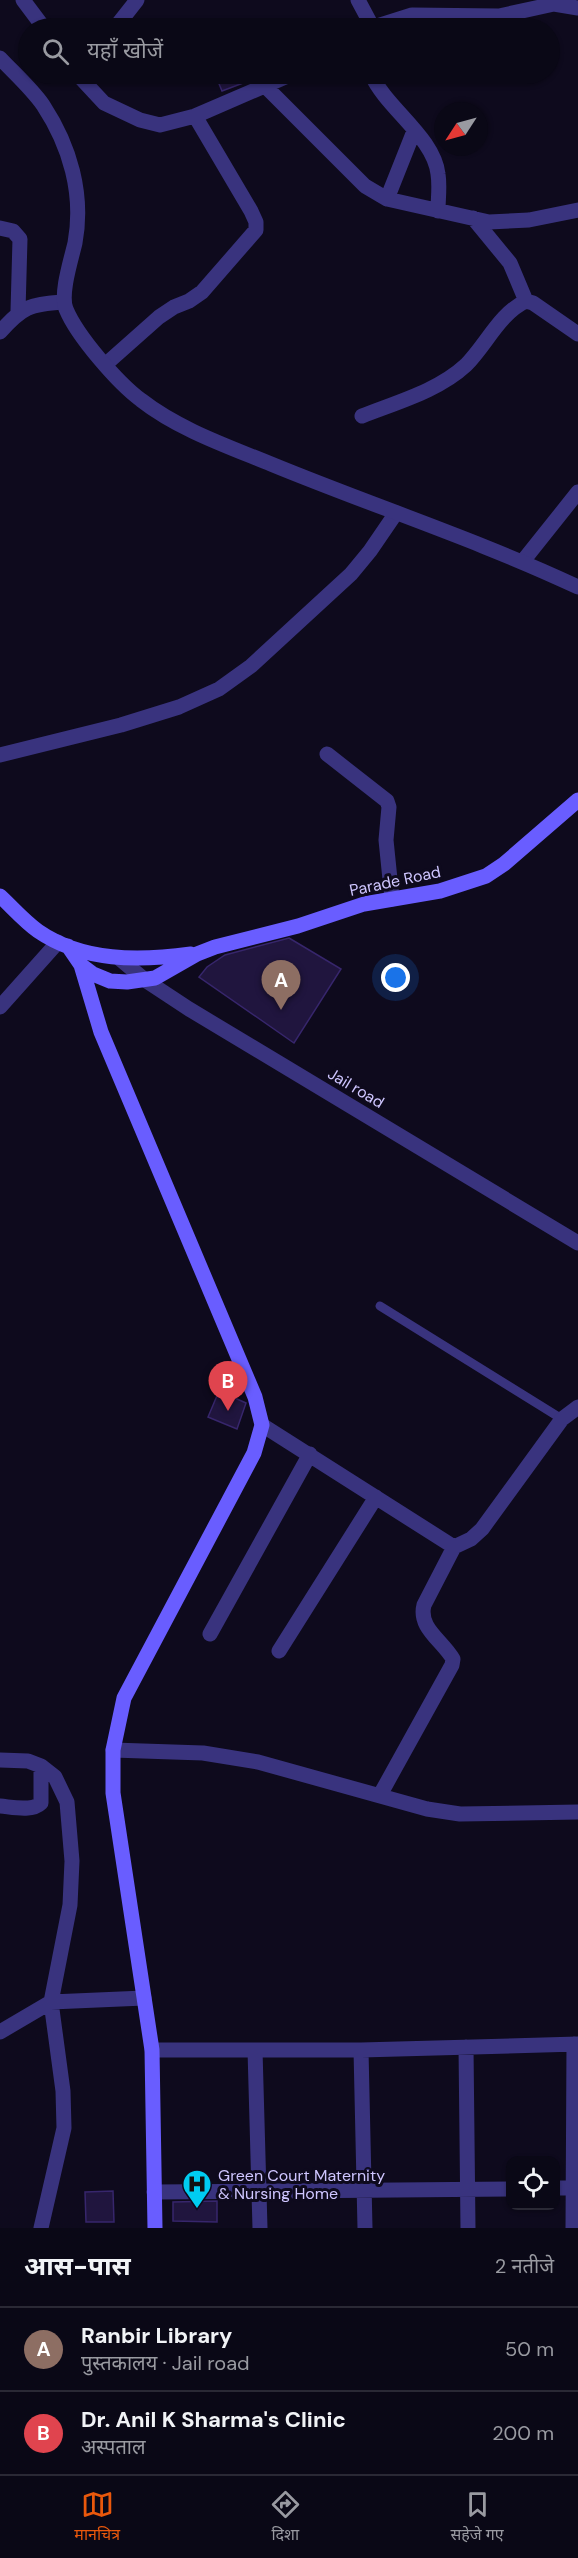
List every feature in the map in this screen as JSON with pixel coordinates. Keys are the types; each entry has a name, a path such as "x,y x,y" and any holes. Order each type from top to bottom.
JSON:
{"main road":[{"name":"Parade Road","path":"197,954 214,947 298,926 364,904 440,891 486,876 504,864 578,800"},
{"path":"0,896 38,930 63,944 120,959 197,954"},
{"path":"63,944 81,965 93,974 110,981 145,980 165,973 197,954"},
{"path":"81,965 101,1032 255,1397 262,1425 254,1453 124,1698 113,1750 113,1793 152,2050 154,2228"}],"street":[{"path":"23,0 36,18"},
{"path":"123,18 137,0"},
{"path":"358,0 367,18"},
{"path":"403,18 412,15 499,16 554,4 578,8"},
{"path":"0,58 18,78"},
{"path":"24,84 42,104 63,142 73,167 76,193 76,233 63,302 75,326 105,364 141,400 180,423 299,476 523,561 578,587"},
{"path":"86,84 104,103 140,120 160,125 195,116 234,97 272,84"},
{"path":"377,84 383,95 423,141 438,172 438,211"},
{"path":"266,87 365,186 387,199 473,218 504,222 578,210"},
{"path":"105,364 159,316 202,292 256,230 256,222 251,211 195,116"},
{"path":"387,199 414,131"},
{"path":"473,218 510,263 526,301"},
{"path":"0,228 13,231 20,239 18,311"},
{"path":"526,301 533,303 578,334"},
{"path":"362,416 429,389 455,373 466,364 511,312 526,301"},
{"path":"0,332 18,311 38,304 63,302"},
{"path":"523,561 578,492"},
{"path":"0,755 121,725 179,707 219,689 251,666 351,574 396,513"},
{"path":"327,754 387,801 389,807 386,840 387,863 392,899"},
{"path":"0,1007 63,944"},
{"name":"Jail road","path":"120,959 145,980 189,1009 578,1243"},
{"path":"380,1796 452,1665 453,1659 424,1624 422,1613 424,1605 454,1547 471,1539 482,1529 562,1419 578,1407"},
{"path":"262,1425 454,1547"},
{"path":"210,1634 309,1454"},
{"path":"279,1651 376,1497"},
{"path":"113,1750 203,1754 258,1762 427,1809 460,1814 578,1812"},
{"path":"0,1760 22,1760 41,1766 55,1777 67,1802 72,1890 51,2002 63,2091 64,2128 41,2228"},
{"path":"0,1806 33,1808 39,1806 41,1803 41,1766"},
{"path":"0,2032 51,2002 144,1998"},
{"path":"152,2050 361,2050 576,2044 573,2228"},
{"path":"466,2047 468,2228"},
{"path":"255,2050 260,2228"},
{"path":"361,2050 365,2228"},
{"path":"154,2192 506,2189"}],"lane":[{"path":"380,1306 562,1419"}],"building":[{"path":"219,84 241,84 222,91"},
{"path":"289,938 341,969 294,1043 199,977 207,967 225,955"},
{"path":"219,1391 246,1403 237,1429 208,1417"},
{"path":"113,2191 114,2222 86,2222 85,2192"},
{"path":"217,2201 217,2222 173,2221 173,2202"}],"place":[{"name":"Ranbir Library","path":"281,1010"},
{"name":"Dr. Anil K Sharma's Clinic","path":"228,1411"},
{"name":"Green Court Maternity & Nursing Home","path":"197,2210"}]}
